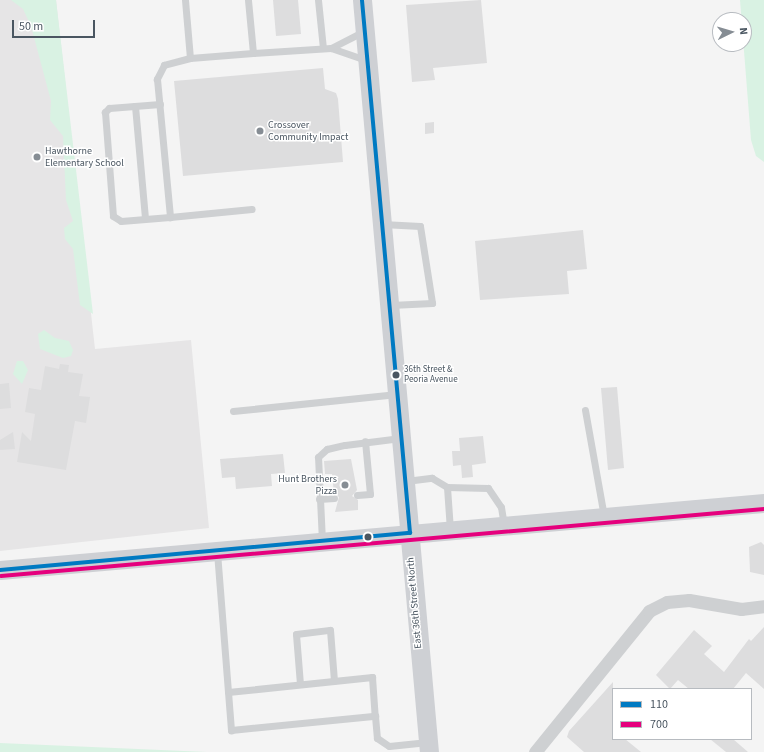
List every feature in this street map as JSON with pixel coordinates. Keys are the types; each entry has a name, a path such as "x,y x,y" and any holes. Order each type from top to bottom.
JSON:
{"main road":[{"name":"East 36th Street North","path":"362,0 428,747"},
{"path":"0,570 764,503"}],"street":[{"path":"535,752 649,611 667,602 689,600 741,609 764,606"}],"lane":[{"path":"186,0 190,58"},
{"path":"248,0 253,53"},
{"path":"318,0 327,48"},
{"path":"170,217 160,104 160,70 170,61 190,58 327,48 365,31"},
{"path":"327,48 368,61"},
{"path":"160,104 109,108 105,112 113,216 121,222 252,209"},
{"path":"135,106 145,219"},
{"path":"382,224 420,226 432,303 389,306"},
{"path":"233,411 397,394"},
{"path":"585,410 604,517"},
{"path":"322,541 318,457 327,449 365,442 401,438"},
{"path":"357,495 370,494 365,442"},
{"path":"405,481 432,478 447,487 488,488 501,507 504,525"},
{"path":"447,487 450,530"},
{"path":"319,500 334,498"},
{"path":"217,550 231,730 375,716"},
{"path":"300,684 296,634 330,630 334,680"},
{"path":"228,692 372,677 377,738 389,746 428,747"}],"shaded area":[{"name":"Hawthorne Elementary School","path":"0,0 56,0 95,349 191,340 209,528 0,551"}],"green space":[{"path":"11,0 56,0 93,314 80,305 73,249 65,239 64,228 73,221 66,200 63,136 50,120 51,101 31,26 23,9"},
{"path":"740,0 764,0 764,162 756,156 751,140 744,52 752,52 752,12 741,12"},
{"path":"44,330 55,338 69,341 73,350 71,356 63,358 40,349 38,334"},
{"path":"17,361 23,361 28,370 22,384 13,374"},
{"path":"0,743 207,752 0,752"}],"building":[{"path":"273,0 298,0 301,34 276,36"},
{"path":"481,0 487,63 433,68 435,80 412,82 406,5"},
{"name":"Crossover Community Impact","path":"323,68 325,89 336,93 338,99 343,162 183,176 174,81"},
{"path":"434,122 434,133 425,134 425,123"},
{"path":"583,230 587,269 567,271 569,294 480,300 475,241"},
{"path":"60,364 69,365 68,372 83,374 79,396 90,397 86,423 75,421 66,470 17,462 22,432 31,441 35,414 25,412 29,388 41,390 45,366 59,369"},
{"path":"9,383 11,408 0,409 0,384"},
{"path":"617,387 624,468 608,470 601,388"},
{"path":"13,432 15,449 0,450 0,440"},
{"path":"483,436 486,463 472,465 473,477 462,478 461,465 453,466 452,451 460,451 459,438"},
{"path":"283,454 285,473 271,474 272,486 236,489 235,477 222,478 220,459"},
{"name":"Hunt Brothers Pizza","path":"351,459 357,490 352,496 358,500 358,510 335,512 339,497 334,493 332,474 325,474 324,461"},
{"path":"761,542 764,545 764,575 750,572 749,547"},
{"path":"764,627 764,689 746,673 734,688 688,688 678,680 671,688 669,688 656,675 694,630 712,646 704,654 724,672 749,639 751,641"},
{"path":"613,682 612,740 626,740 641,752 584,752 567,737 569,731"},
{"path":"711,740 734,740 748,752 726,752"}],"transit line":[{"name":"110","path":"0,570 410,533 362,0"},
{"name":"700","path":"1,576 764,509"}],"place":[{"name":"Crossover Community Impact","path":"260,131"},
{"name":"Hawthorne Elementary School","path":"37,157"},
{"name":"36th Street & Peoria Avenue","path":"396,375"},
{"name":"Hunt Brothers Pizza","path":"345,485"}]}
